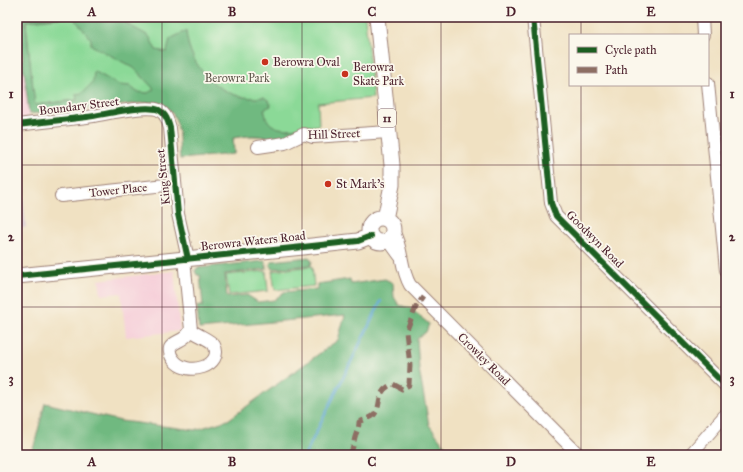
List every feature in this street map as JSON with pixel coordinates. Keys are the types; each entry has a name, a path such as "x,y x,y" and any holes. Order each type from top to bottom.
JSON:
{"main road":[{"name":"11","path":"377,17 392,166 392,185 384,232"},
{"name":"Berowra Waters Road","path":"17,276 358,241 384,232"}],"street":[{"name":"Goodwyn Road","path":"533,17 551,203 556,216 724,379"},
{"path":"702,17 703,34"},
{"path":"708,86 726,270"},
{"name":"Boundary Street","path":"17,125 86,118 144,109"},
{"name":"King Street","path":"144,109 160,110 167,117 170,128 178,214 186,259 191,330"},
{"name":"Hill Street","path":"258,147 285,143 304,134 313,137 388,132"},
{"name":"Tower Place","path":"61,196 175,184"},
{"name":"Crowley Road","path":"384,232 398,240 405,277 410,285 579,455"},
{"path":"690,455 726,414"}],"shaded area":[{"path":"23,60 29,118 17,120 17,61"},
{"path":"17,140 26,227 17,230"},
{"path":"174,271 180,331 126,337 121,293 101,295 99,280"}],"green space":[{"path":"18,17 67,17 27,21 26,24 35,105 77,100 76,94 82,93 93,82 94,71 119,85 130,86 137,92 148,93 154,89 134,68 91,45 91,39 73,17 125,17 127,24 149,36 156,50 167,52 170,39 186,31 194,58 201,70 211,81 235,95 249,98 264,97 269,101 271,106 264,109 266,117 271,124 283,129 300,128 291,138 286,140 276,140 255,136 233,138 234,154 180,159 177,124 174,117 170,110 163,105 153,102 29,114"},
{"name":"Berowra Park","path":"29,17 365,17 373,98 318,103 319,125 300,128 291,138 286,140 276,140 255,136 233,138 234,154 180,97 97,92 77,94 77,100 34,105 26,24"},
{"path":"23,60 24,70 17,71 17,61"},
{"path":"309,257 312,261 311,265 273,269 270,265 272,261"},
{"path":"265,261 267,269 225,274 227,297 247,295 258,302 274,300 284,292 317,289 317,284 350,279 351,284 385,279 393,283 394,297 399,305 410,308 429,324 426,332 417,339 419,369 429,425 452,455 29,455 34,446 45,403 121,421 195,430 228,420 338,340 345,315 199,329 197,306 203,306 200,275 197,275 195,271 197,268"},
{"path":"312,266 314,286 275,290 272,271"},
{"path":"266,271 268,291 229,295 226,275"}],"waterway":[{"path":"305,455 381,301"}],"marked path":[{"path":"349,455 353,449 359,422 374,415 377,411 383,391 393,384 402,389 409,385 410,365 406,332 416,307 423,297"}],"cycle path":[{"path":"533,17 551,203 556,216 726,386"},
{"path":"17,125 87,117 124,110 145,108 159,110 166,118 170,128 178,214 188,259"},
{"path":"17,276 358,241 371,236"}],"place":[{"name":"Berowra Oval","path":"265,62"},
{"name":"Berowra Skate Park","path":"345,74"},
{"name":"St Mark's","path":"328,184"}]}
